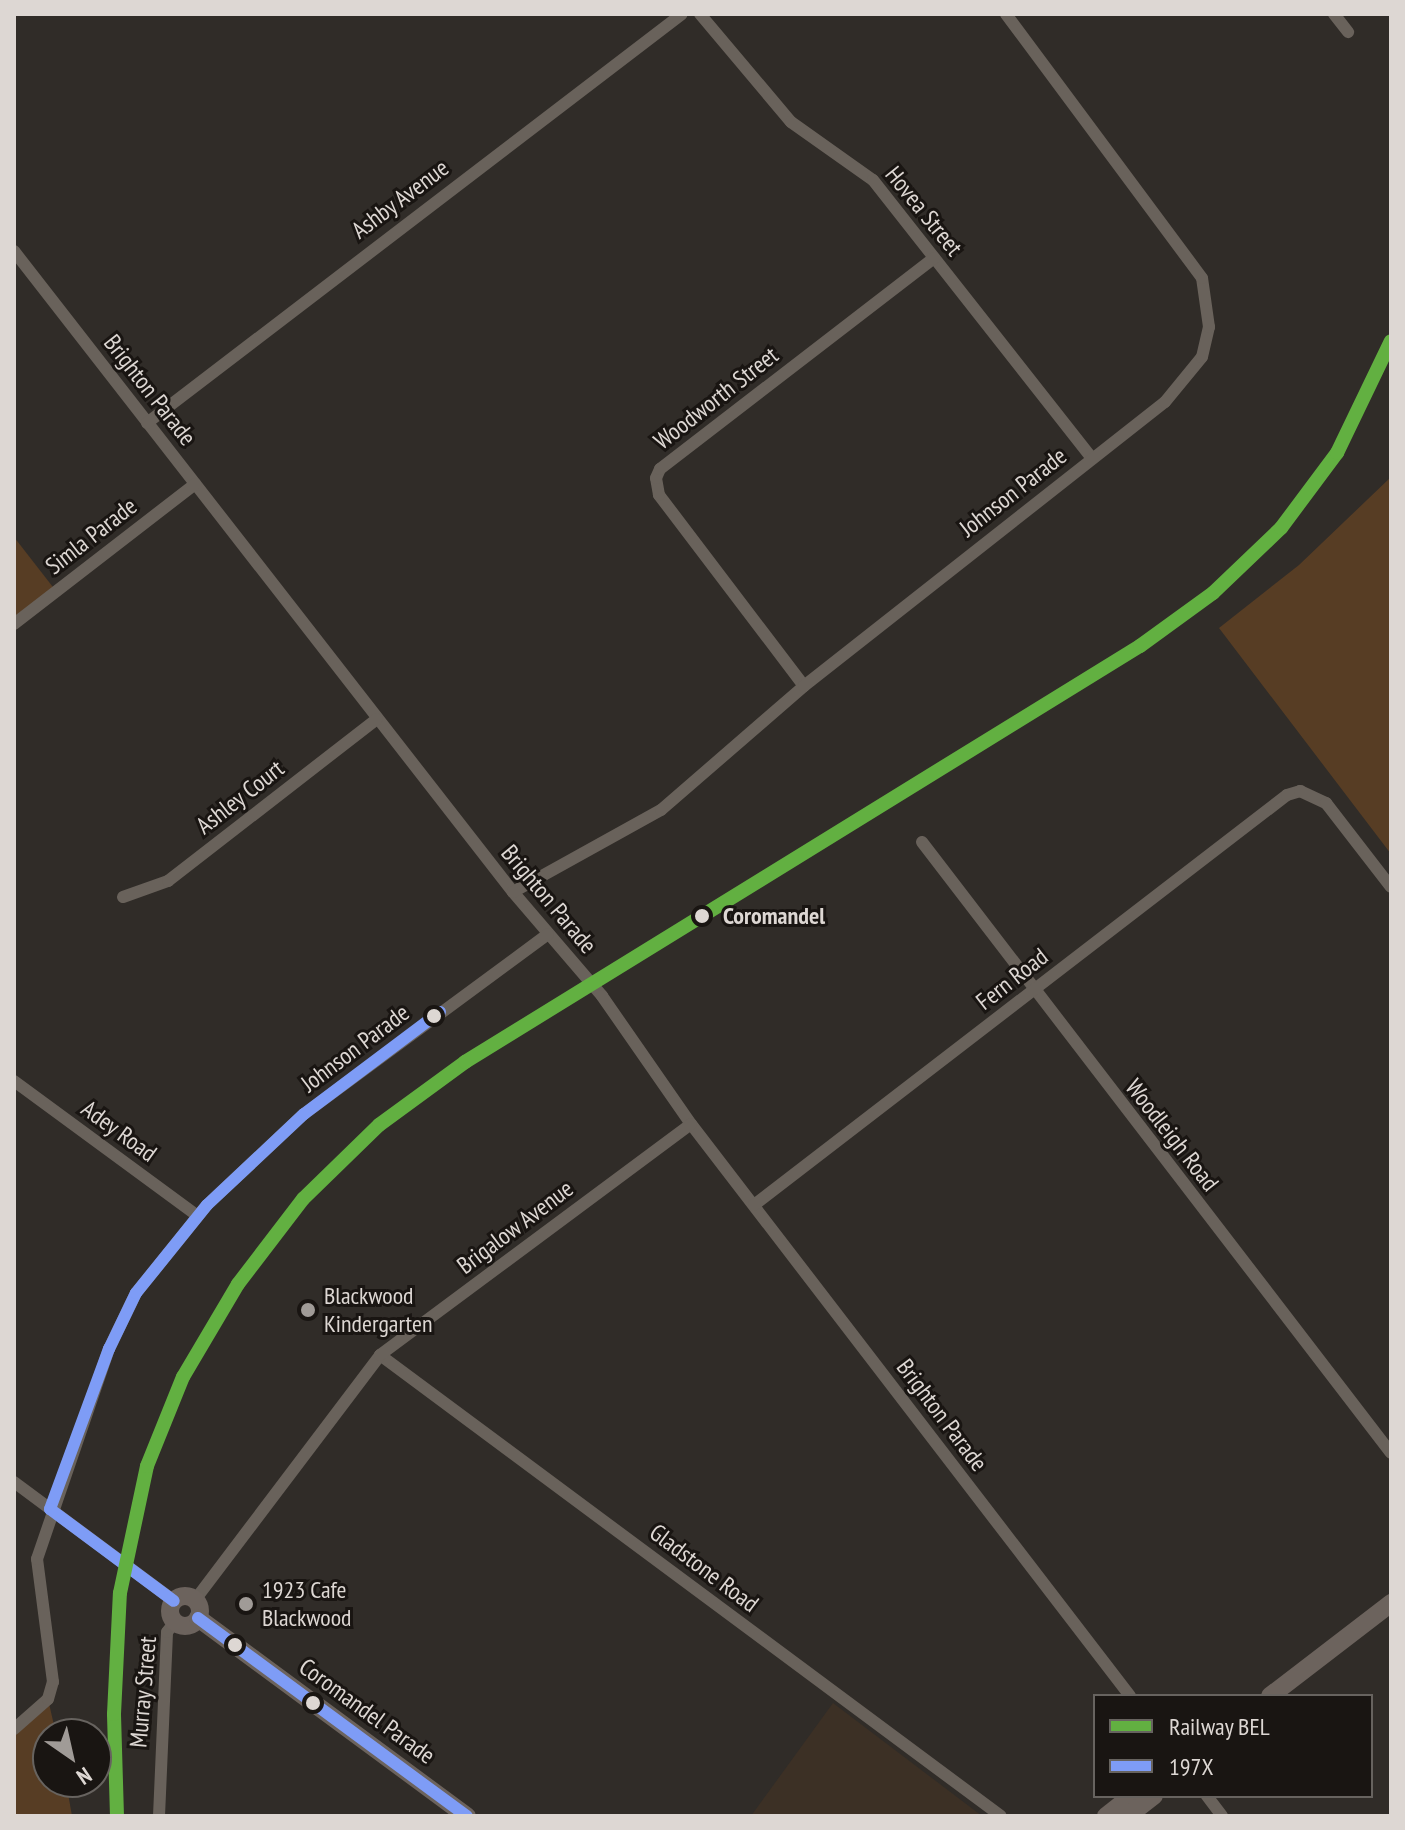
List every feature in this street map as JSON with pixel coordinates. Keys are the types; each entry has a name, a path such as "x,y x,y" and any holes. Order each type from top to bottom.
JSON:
{"street":[{"name":"Ashby Avenue","path":"147,423 682,14"},
{"name":"Hovea Street","path":"700,14 791,122 873,180 1092,458"},
{"name":"Johnson Parade","path":"513,892 561,861 661,810 804,686 1187,382 1202,357 1208,303 1188,255 1006,14"},
{"path":"1334,14 1348,32"},
{"name":"Brighton Parade","path":"14,251 513,892 602,996 691,1124 1128,1694"},
{"name":"Woodworth Street","path":"804,686 659,495 656,478 660,469 934,258"},
{"name":"Simla Parade","path":"14,624 195,484"},
{"name":"Ashley Court","path":"123,897 168,881 377,719"},
{"name":"Fern Road","path":"754,1205 1287,795 1300,791 1326,803 1391,887"},
{"name":"Woodleigh Road","path":"922,842 1033,991 1391,1453"},
{"name":"Johnson Parade","path":"14,1729 48,1699 53,1682 37,1559 50,1509 109,1349 136,1293 198,1216 304,1114 548,934"},
{"name":"Adey Road","path":"14,1081 198,1216"},
{"name":"Brigalow Avenue","path":"197,1609 380,1355 691,1124"},
{"name":"Gladstone Road","path":"380,1355 1001,1816"},
{"path":"14,1482 174,1601"},
{"path":"185,1596 197,1609 187,1626 175,1622 170,1612 174,1601 185,1596"},
{"path":"1273,1694 1391,1603"},
{"name":"Coromandel Parade","path":"197,1609 467,1816"},
{"name":"Murray Street","path":"159,1816 167,1632 175,1622"},
{"path":"1106,1816 1129,1798"},
{"path":"1128,1816 1151,1798"},
{"path":"1208,1798 1222,1816"}],"shaded area":[{"path":"1391,477 1391,854 1219,628 1299,565"},
{"path":"14,537 56,591 14,624"},
{"path":"48,1699 52,1718 32,1718 32,1798 69,1798 72,1816 14,1816 14,1729"},
{"path":"833,1703 982,1816 751,1816"}],"rail line":[{"name":"BEL","path":"117,1816 114,1714 120,1593 147,1466 183,1377 238,1284 303,1199 379,1125 465,1062 1140,646 1213,593 1281,528 1337,453 1391,341"}],"transit line":[{"name":"197X","path":"50,1509 109,1349 136,1293 207,1205 304,1114 440,1012"},
{"name":"197X","path":"50,1509 174,1601"},
{"name":"197X","path":"198,1618 467,1816"}],"place":[{"name":"Coromandel","path":"702,916"},
{"name":"Blackwood Kindergarten","path":"308,1310"},
{"name":"1923 Cafe Blackwood","path":"246,1604"}]}
